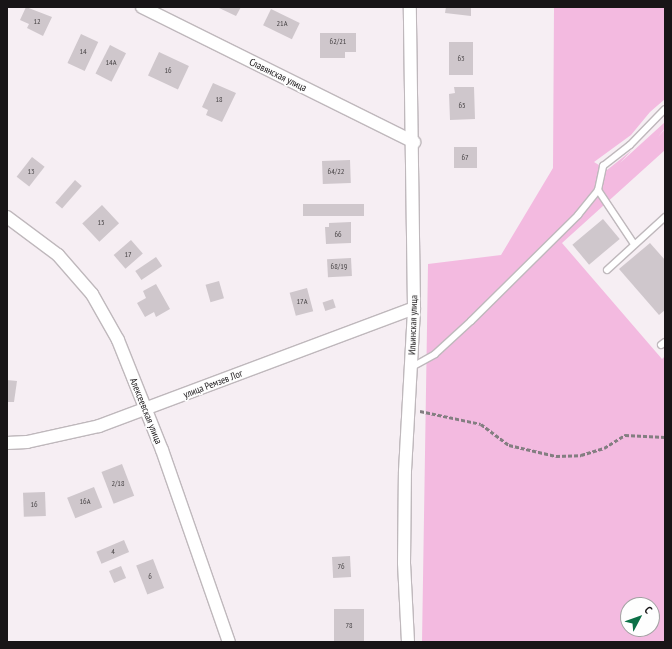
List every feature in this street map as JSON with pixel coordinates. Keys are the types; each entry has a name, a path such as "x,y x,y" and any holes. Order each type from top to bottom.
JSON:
{"street":[{"name":"Славянская улица","path":"142,7 414,142"},
{"name":"Ильинская улица","path":"408,642 404,563 405,471 408,408 412,367 414,308 414,142 410,7"},
{"name":"Алексеевская улица","path":"7,217 58,255 92,294 118,340 144,409 162,450 229,642"},
{"name":"улица Ремзев Лог","path":"7,443 27,442 99,426 414,308"}],"lane":[{"path":"412,367 435,354 471,321 578,216 598,190 603,166 630,145 665,109"},
{"path":"598,190 634,244"},
{"path":"607,270 665,217"}],"path":[{"path":"408,408 481,424 509,444 556,456 581,455 604,448 625,435 665,437"}],"shaded area":[{"path":"554,7 665,7 665,99 650,112 631,135 594,162 607,170 632,150 620,163 665,122 665,128 658,137 665,129 665,150 562,243 662,359 665,356 665,642 422,642 428,264 501,255 553,168"}],"building":[{"path":"26,7 52,17 43,36 27,28 29,24 20,20"},
{"path":"217,7 241,7 236,16"},
{"path":"446,7 471,7 471,16 445,13"},
{"path":"271,9 300,23 292,39 263,25"},
{"path":"320,33 356,33 356,52 345,52 345,58 320,58"},
{"path":"81,34 98,42 85,71 67,63"},
{"path":"449,42 473,42 473,75 449,75"},
{"path":"110,45 126,53 112,82 95,74"},
{"path":"159,52 189,66 178,90 148,76"},
{"path":"213,83 236,93 222,122 206,115 208,110 202,107"},
{"path":"454,87 474,87 475,119 450,120 449,94 455,93"},
{"path":"454,147 477,147 477,168 454,168"},
{"path":"32,157 45,167 29,187 17,177"},
{"path":"350,160 351,183 323,184 322,161"},
{"path":"75,180 82,186 62,209 55,203"},
{"path":"303,204 364,204 364,216 303,216"},
{"path":"102,205 119,223 99,242 82,223"},
{"path":"603,219 620,239 589,265 572,245"},
{"path":"351,222 351,243 326,244 325,227 329,227 329,223"},
{"path":"131,240 143,254 125,269 114,255"},
{"path":"650,243 665,260 665,310 659,315 619,269"},
{"path":"156,257 162,266 141,280 135,271"},
{"path":"351,258 352,276 328,277 327,259"},
{"path":"219,281 224,298 211,302 206,285"},
{"path":"156,284 170,309 156,317 154,312 145,317 137,303 146,298 143,291"},
{"path":"307,288 313,311 296,316 290,293"},
{"path":"333,299 336,308 325,311 323,302"},
{"path":"7,380 17,381 14,402 7,402"},
{"path":"122,464 134,496 114,504 101,472"},
{"path":"94,487 102,507 75,518 67,498"},
{"path":"45,492 46,516 24,517 23,493"},
{"path":"124,540 129,552 101,564 96,552"},
{"path":"350,556 351,577 333,578 332,557"},
{"path":"153,559 164,588 147,594 136,565"},
{"path":"121,566 126,578 114,583 109,571"},
{"path":"334,609 364,609 364,641 334,641"}]}
